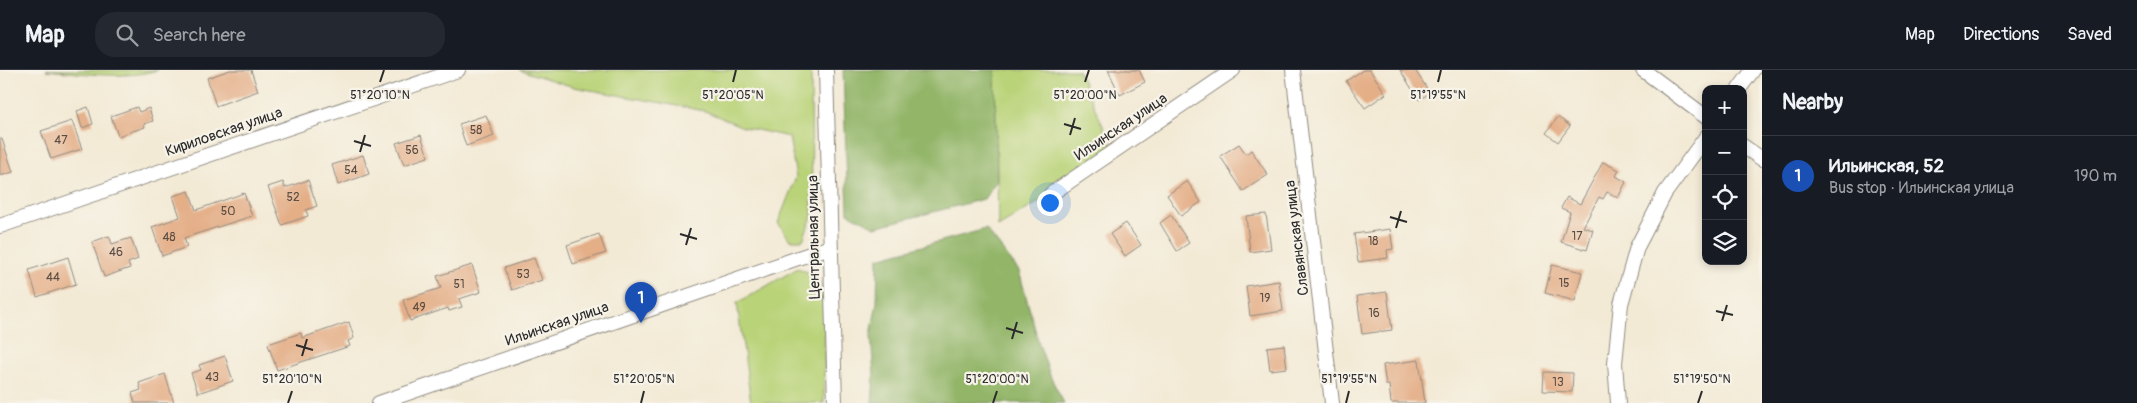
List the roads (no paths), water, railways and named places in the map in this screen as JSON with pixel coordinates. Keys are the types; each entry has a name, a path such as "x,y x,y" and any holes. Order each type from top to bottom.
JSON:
{"street":[{"name":"Кириловская улица","path":"0,226 458,70"},
{"name":"Центральная улица","path":"826,70 834,403"},
{"name":"Ильинская улица","path":"1051,194 1233,70"},
{"name":"Славянская улица","path":"1293,70 1332,403"},
{"path":"1643,70 1702,114"},
{"path":"1742,85 1753,70"},
{"path":"1618,403 1615,363 1621,304 1637,247 1665,193 1702,142"},
{"path":"1747,149 1762,159"},
{"name":"Ильинская улица","path":"379,403 830,247"}],"place":[{"name":"Ильинская, 52","path":"641,323"}]}
